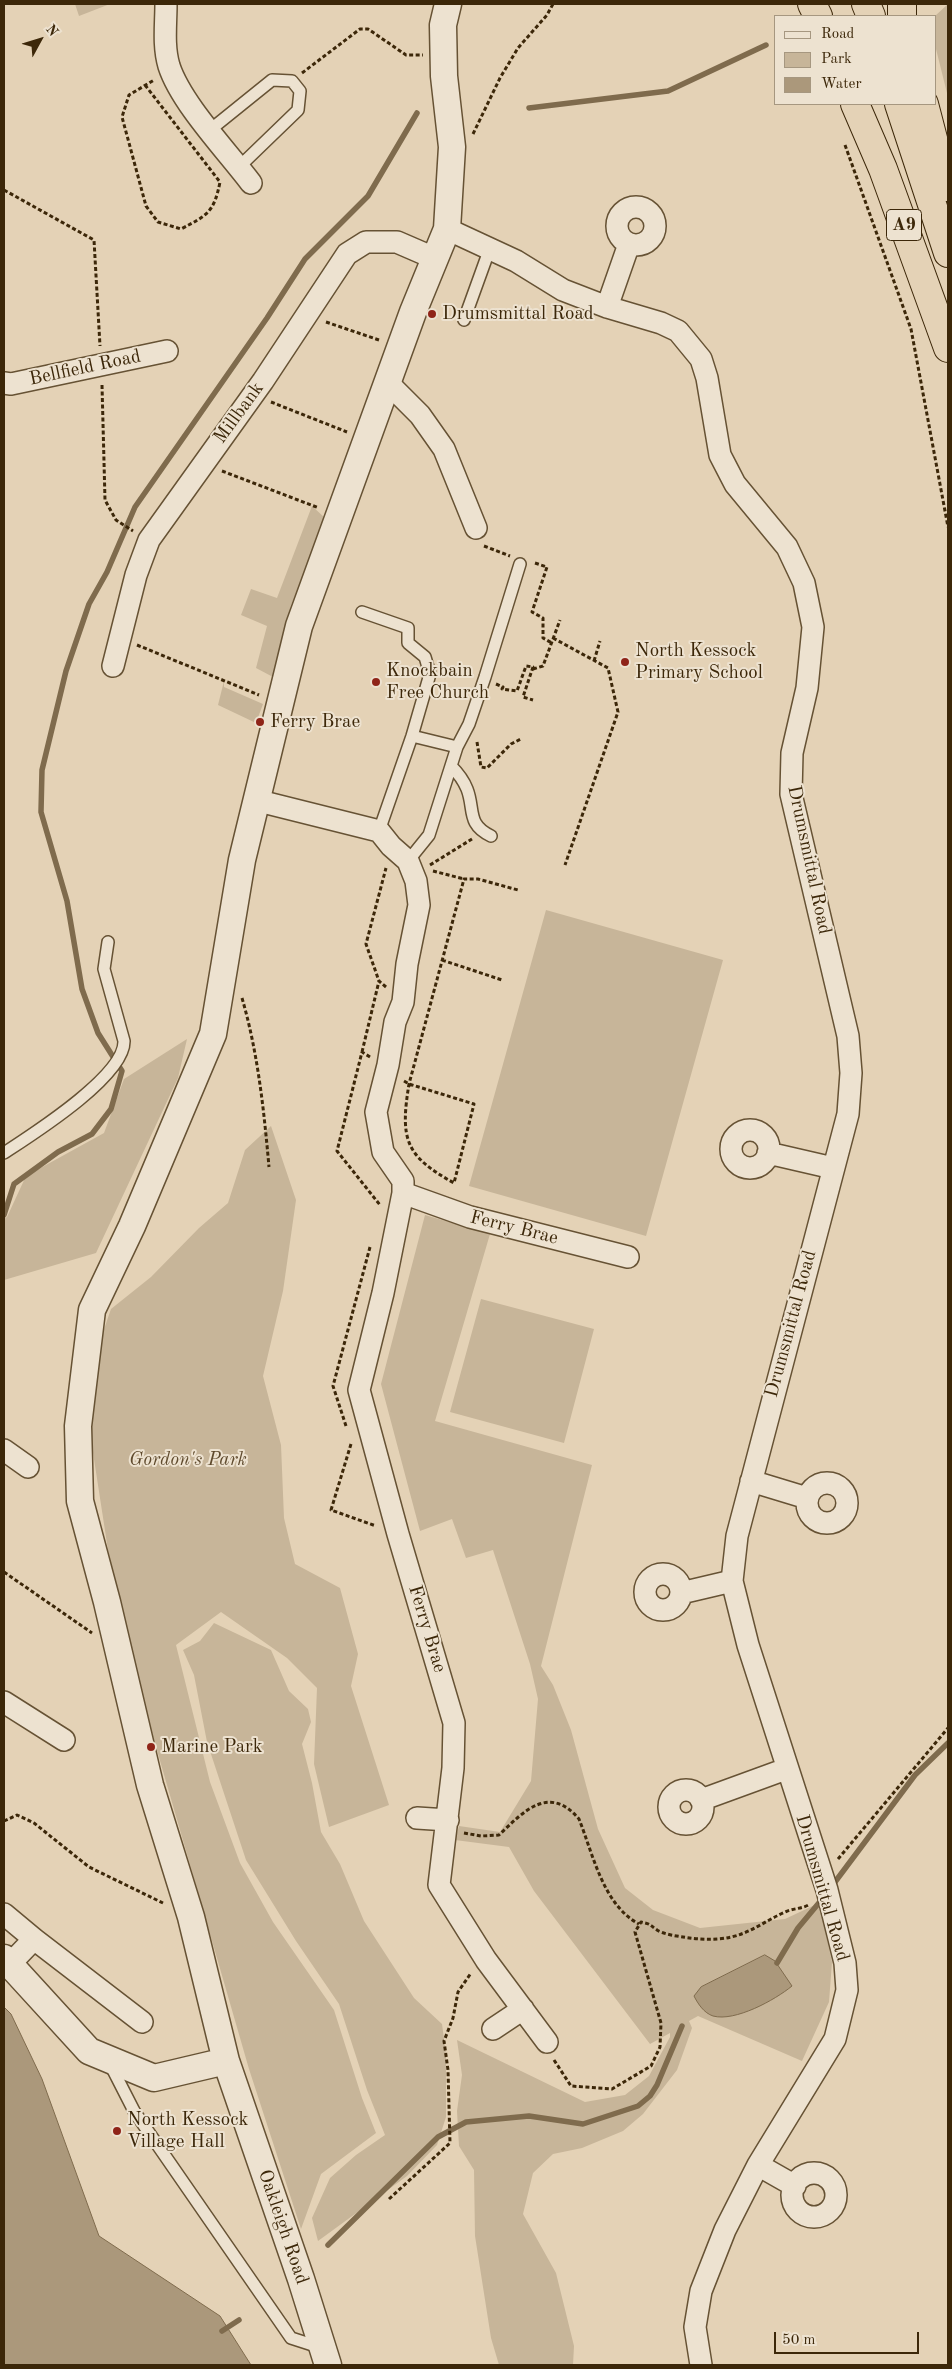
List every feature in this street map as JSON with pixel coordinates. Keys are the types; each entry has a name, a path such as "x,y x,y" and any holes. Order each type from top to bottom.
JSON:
{"highway":[{"name":"A9","path":"855,105 883,169 948,348"},
{"name":"A9","path":"900,105 948,253"},
{"path":"924,105 948,187"}],"street":[{"path":"166,4 166,52 174,77 202,121 245,175"},
{"path":"442,11 444,76 452,148 447,229"},
{"name":"Drumsmittal Road","path":"447,229 516,261 563,290 607,307 661,323 678,331 700,359 707,378 720,455 735,484 787,547 804,583 813,627 807,688 792,753 791,794 848,1036 851,1073 848,1114 737,1536 732,1581 748,1645 786,1769 825,1883 845,1964 847,1990 835,2039 758,2165 725,2230 701,2291 695,2327 701,2365"},
{"name":"Oakleigh Road","path":"325,2357 301,2279 226,2060 191,1917 150,1785 80,1501 78,1426 92,1310 132,1226 213,1034 242,860 298,626 400,347 447,229"},
{"name":"Millbank","path":"113,666 136,574 149,540 253,395 347,254 366,242 397,242 434,258"},
{"path":"607,307 629,244"},
{"name":"Bellfield Road","path":"4,383 167,351"},
{"path":"387,382 420,415 444,449 476,528"},
{"path":"255,800 385,839 408,861 416,882 419,905 403,1002 395,1022 388,1065 376,1112 383,1152 403,1181 403,1192"},
{"path":"768,1153 833,1168"},
{"name":"Ferry Brae","path":"547,2042 486,1960 439,1885 453,1768 454,1723 358,1390 383,1293 403,1192 470,1218 628,1257"},
{"path":"4,1450 28,1467"},
{"path":"751,1481 807,1498"},
{"path":"681,1593 732,1581"},
{"path":"4,1702 64,1740"},
{"path":"701,1800 786,1769"},
{"path":"417,1818 447,1824"},
{"path":"4,1914 142,2022"},
{"path":"34,1939 6,1961 89,2052 154,2078 226,2060"},
{"path":"492,2029 522,2009"},
{"path":"758,2165 795,2186"}],"lane":[{"path":"210,130 272,80 292,81 300,91 298,110 245,175"},
{"path":"464,320 490,248"},
{"path":"408,861 429,835 457,747 467,727 485,678 520,564"},
{"path":"362,612 408,628 408,644 425,657 430,674 429,684 412,736 385,839"},
{"path":"412,736 457,747"},
{"path":"451,766 462,776 468,791 469,806 476,824 486,834"},
{"path":"4,1153 69,1109 104,1078 125,1050 104,969 108,942"},
{"path":"108,2059 132,2108 291,2338 325,2357"}],"path":[{"path":"452,148 467,145 500,78 518,48 547,15 552,4"},
{"path":"292,81 360,29 368,29 406,55 444,54"},
{"path":"145,85 220,182 217,198 206,216 181,229 158,222 146,206 122,117 129,95 156,78 174,77"},
{"path":"844,141 911,329 948,527"},
{"path":"4,190 94,240 102,365 107,507 116,520 149,540"},
{"path":"307,314 321,321 400,347"},
{"path":"253,395 366,440"},
{"path":"203,464 338,516"},
{"path":"485,678 503,687 502,689 517,691 526,666 533,667 533,669 543,666 560,620"},
{"path":"120,638 280,704"},
{"path":"553,638 608,668 618,712 565,865"},
{"path":"594,661 600,641"},
{"path":"533,669 523,697 533,700"},
{"path":"467,727 477,742 481,767 487,768 511,744 521,739"},
{"path":"486,834 430,865 428,870 464,879 478,879 518,890"},
{"path":"385,839 366,944 379,981 403,1002"},
{"path":"408,1084 474,1104 454,1183 437,1174 414,1155 406,1134 406,1104 408,1084 464,879"},
{"path":"442,960 502,980"},
{"path":"223,974 238,983 249,1022 263,1107 269,1167"},
{"path":"362,1052 379,981"},
{"path":"4,1572 118,1653"},
{"path":"547,2042 545,2045 570,2086 612,2089 651,2066 660,2048 661,2023 634,1932 639,1924 641,1922 652,1924 658,1930 681,1937 710,1940 749,1930 787,1911 806,1907 948,1728"},
{"path":"447,1824 481,1836 499,1835 523,1812 535,1804 553,1801 570,1808 579,1819 615,1904 630,1919 639,1924"},
{"path":"4,1821 17,1815 34,1823 89,1866 191,1917"},
{"path":"389,2199 450,2143 448,2070 444,2042 453,2018 458,1992 470,1974 486,1960"}],"green space":[{"path":"75,4 110,4 79,16"},
{"path":"948,4 948,97 937,53 936,15"},
{"path":"312,506 325,518 317,546 291,605 273,677 256,668 267,626 241,615 251,589 277,598"},
{"path":"224,681 224,687 263,704 256,723 218,705"},
{"path":"546,910 723,960 646,1236 469,1186"},
{"path":"187,1039 178,1078 96,1253 4,1280 4,1219 7,1217 26,1176 104,1133 124,1079"},
{"name":"Gordon's Park","path":"271,1126 296,1200 283,1291 263,1376 281,1445 284,1518 295,1564 340,1588 358,1654 351,1686 389,1805 329,1827 314,1764 317,1688 287,1658 221,1612 176,1645 210,1782 240,1863 273,1922 334,2010 362,2098 376,2133 321,2174 301,2229 249,2069 152,1733 108,1550 90,1433 92,1364 111,1309 151,1277 199,1228 228,1203 245,1150"},
{"path":"425,1215 490,1234 435,1421 592,1465 541,1666 553,1685 571,1730 598,1829 625,1888 653,1910 700,1928 785,1919 819,1903 832,1962 829,2002 802,2061 698,2016 689,2021 692,2028 677,2070 643,2114 623,2131 582,2148 553,2154 533,2173 523,2214 556,2273 574,2346 573,2365 499,2365 491,2338 475,2236 474,2170 459,2146 457,2111 462,2075 457,2040 585,2102 625,2095 649,2076 670,2037 670,2033 650,2044 534,1891 509,1847 455,1840 459,1826 500,1832 531,1781 538,1699 530,1664 493,1550 466,1558 452,1519 420,1531 381,1384"},
{"path":"481,1299 594,1329 564,1443 450,1412"},
{"path":"214,1623 271,1650 289,1691 308,1709 311,1722 302,1744 312,1783 321,1832 340,1864 364,1921 414,1998 442,2024 446,2054 446,2117 437,2145 407,2176 318,2241 312,2218 330,2178 356,2155 385,2135 367,2090 339,2004 296,1941 246,1860 207,1742 194,1675 183,1650 200,1641"}],"water":[{"path":"765,1955 775,1961 792,1986 765,2003 732,2016 713,2016 707,2013 697,2002 694,1996 701,1987"},
{"path":"4,2007 11,2014 42,2079 99,2236 220,2316 251,2365 4,2365"}],"waterway":[{"path":"529,108 668,91 766,45"},
{"path":"4,1215 14,1184 58,1152 92,1134 111,1109 122,1071 98,1033 82,989 67,901 41,812 42,770 66,671 89,604 107,572 135,507 267,318 305,259 368,196 417,113"},
{"path":"832,1886 915,1775 948,1743"},
{"path":"777,1963 798,1928 823,1898"},
{"path":"328,2245 438,2137 466,2122 529,2116 583,2124 638,2106 650,2096 657,2085 682,2026"},
{"path":"222,2331 239,2320"}],"place":[{"name":"Drumsmittal Road","path":"432,314"},
{"name":"North Kessock Primary School","path":"625,662"},
{"name":"Knockbain Free Church","path":"376,682"},
{"name":"Ferry Brae","path":"260,722"},
{"name":"Marine Park","path":"151,1747"},
{"name":"North Kessock Village Hall","path":"117,2131"}]}
